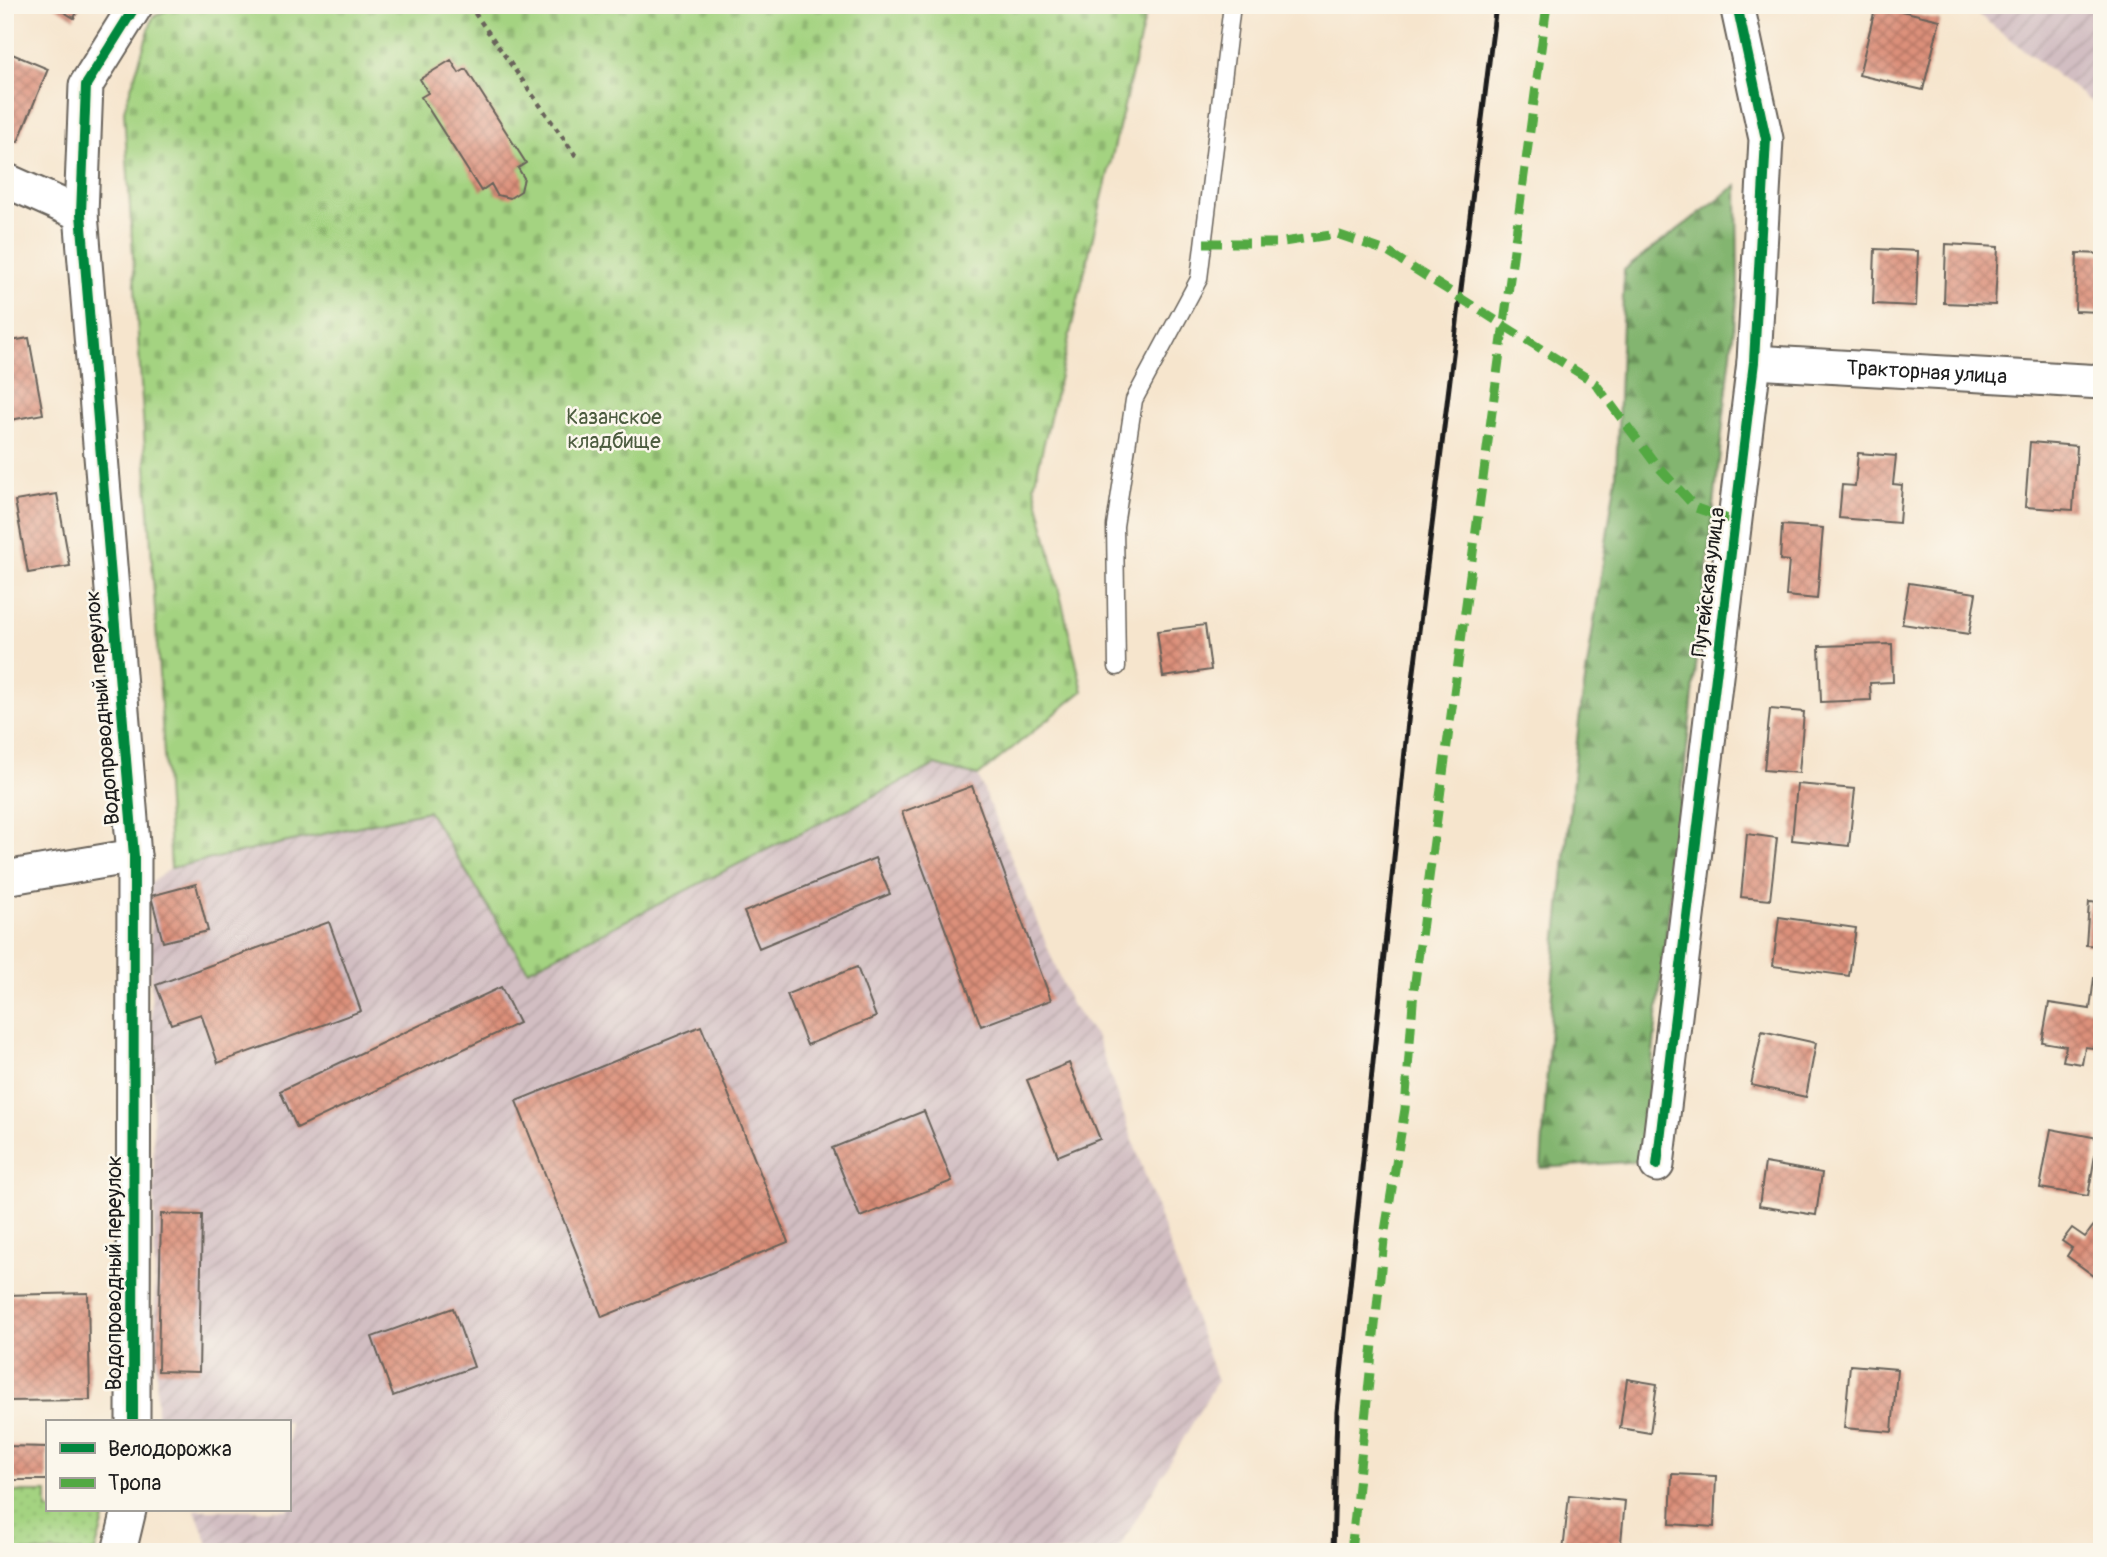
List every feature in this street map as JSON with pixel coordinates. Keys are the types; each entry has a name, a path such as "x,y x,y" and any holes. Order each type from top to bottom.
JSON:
{"street":[{"name":"Водопроводный переулок","path":"133,1420 134,856 81,214 86,85 136,5"},
{"name":"Путейская улица","path":"1657,1165 1754,362 1766,139 1737,5"},
{"path":"5,180 81,214"},
{"name":"Тракторная улица","path":"1754,362 2102,382"},
{"path":"5,878 134,856"},
{"path":"119,1552 129,1512"}],"lane":[{"path":"1117,667 1115,526 1134,400 1199,279 1232,5"}],"path":[{"path":"469,5 579,159"}],"shaded area":[{"path":"1966,5 2102,5 2102,110 2024,50"},
{"path":"935,765 978,776 1070,1003 1097,1038 1217,1381 1117,1552 211,1552 196,1512 290,1512 290,1420 157,1420 150,884 171,868 428,811 529,970"}],"green space":[{"name":"Казанское кладбище","path":"177,5 1148,5 1034,485 1083,691 978,776 935,765 528,970 428,811 171,868 124,110 153,17"},
{"path":"1737,185 1738,290 1641,1161 1541,1168 1553,976 1579,721 1616,476 1624,270"},
{"path":"5,1492 46,1492 46,1512 106,1512 95,1552 5,1552"}],"building":[{"path":"52,5 81,5 74,18"},
{"path":"1876,5 1940,20 1923,90 1859,75"},
{"path":"5,51 48,69 18,142 5,137"},
{"path":"451,60 459,73 466,69 526,163 518,168 524,178 521,191 510,198 497,195 491,184 481,191 421,97 428,93 420,79"},
{"path":"1946,244 1998,247 1995,305 1944,303"},
{"path":"1875,249 1918,251 1916,306 1873,304"},
{"path":"2077,253 2102,254 2102,312 2075,311"},
{"path":"29,338 43,414 5,421 5,342"},
{"path":"2030,442 2077,446 2073,510 2025,507"},
{"path":"1858,453 1896,456 1893,484 1902,485 1899,523 1839,518 1842,485 1855,486"},
{"path":"57,494 70,566 28,573 15,501"},
{"path":"1782,525 1823,528 1817,599 1786,596 1789,561 1780,560"},
{"path":"1909,583 1976,593 1969,634 1902,624"},
{"path":"1205,625 1211,670 1163,677 1157,631"},
{"path":"1892,644 1893,682 1870,683 1871,700 1821,702 1819,646"},
{"path":"1770,709 1804,712 1799,773 1764,770"},
{"path":"1797,784 1855,789 1849,846 1792,840"},
{"path":"972,786 1051,1000 981,1026 902,812"},
{"path":"1747,834 1777,838 1770,900 1741,897"},
{"path":"875,858 890,894 759,948 744,912"},
{"path":"196,884 208,931 163,942 151,896"},
{"path":"2089,902 2102,903 2102,946 2086,945"},
{"path":"1779,917 1856,928 1849,976 1773,966"},
{"path":"329,922 361,1011 218,1063 201,1014 171,1024 156,985"},
{"path":"857,967 876,1017 807,1045 787,994"},
{"path":"2094,978 2102,979 2102,1049 2085,1047 2082,1064 2063,1061 2066,1046 2042,1042 2049,1003 2090,1009"},
{"path":"501,987 519,1023 297,1128 280,1091"},
{"path":"701,1026 788,1242 602,1317 516,1101"},
{"path":"1762,1031 1816,1043 1806,1097 1751,1085"},
{"path":"1069,1063 1100,1139 1058,1156 1027,1080"},
{"path":"924,1111 952,1181 860,1217 832,1148"},
{"path":"2051,1129 2098,1138 2088,1196 2040,1188"},
{"path":"1765,1163 1822,1173 1816,1215 1759,1206"},
{"path":"161,1214 202,1215 199,1372 158,1371"},
{"path":"2095,1224 2102,1230 2102,1282 2067,1256 2072,1248 2062,1241 2072,1228 2085,1237"},
{"path":"88,1293 90,1400 5,1401 5,1295"},
{"path":"453,1308 474,1367 393,1396 372,1337"},
{"path":"1850,1365 1897,1369 1892,1432 1844,1428"},
{"path":"1627,1379 1657,1384 1650,1433 1620,1428"},
{"path":"5,1446 46,1447 46,1480 5,1480"},
{"path":"1672,1474 1716,1476 1714,1527 1670,1524"},
{"path":"1569,1495 1625,1501 1620,1552 1563,1552"}],"railway":[{"path":"1333,1552 1337,1412 1409,712 1496,5"}],"marked path":[{"path":"1351,1552 1385,1231 1405,1109 1414,989 1547,5"},
{"path":"1204,243 1277,243 1337,234 1386,251 1595,383 1654,462 1696,508 1734,521"}],"cycle path":[{"path":"133,1420 134,856 81,214 86,85 136,5"},
{"path":"1657,1165 1754,362 1766,139 1737,5"}]}
